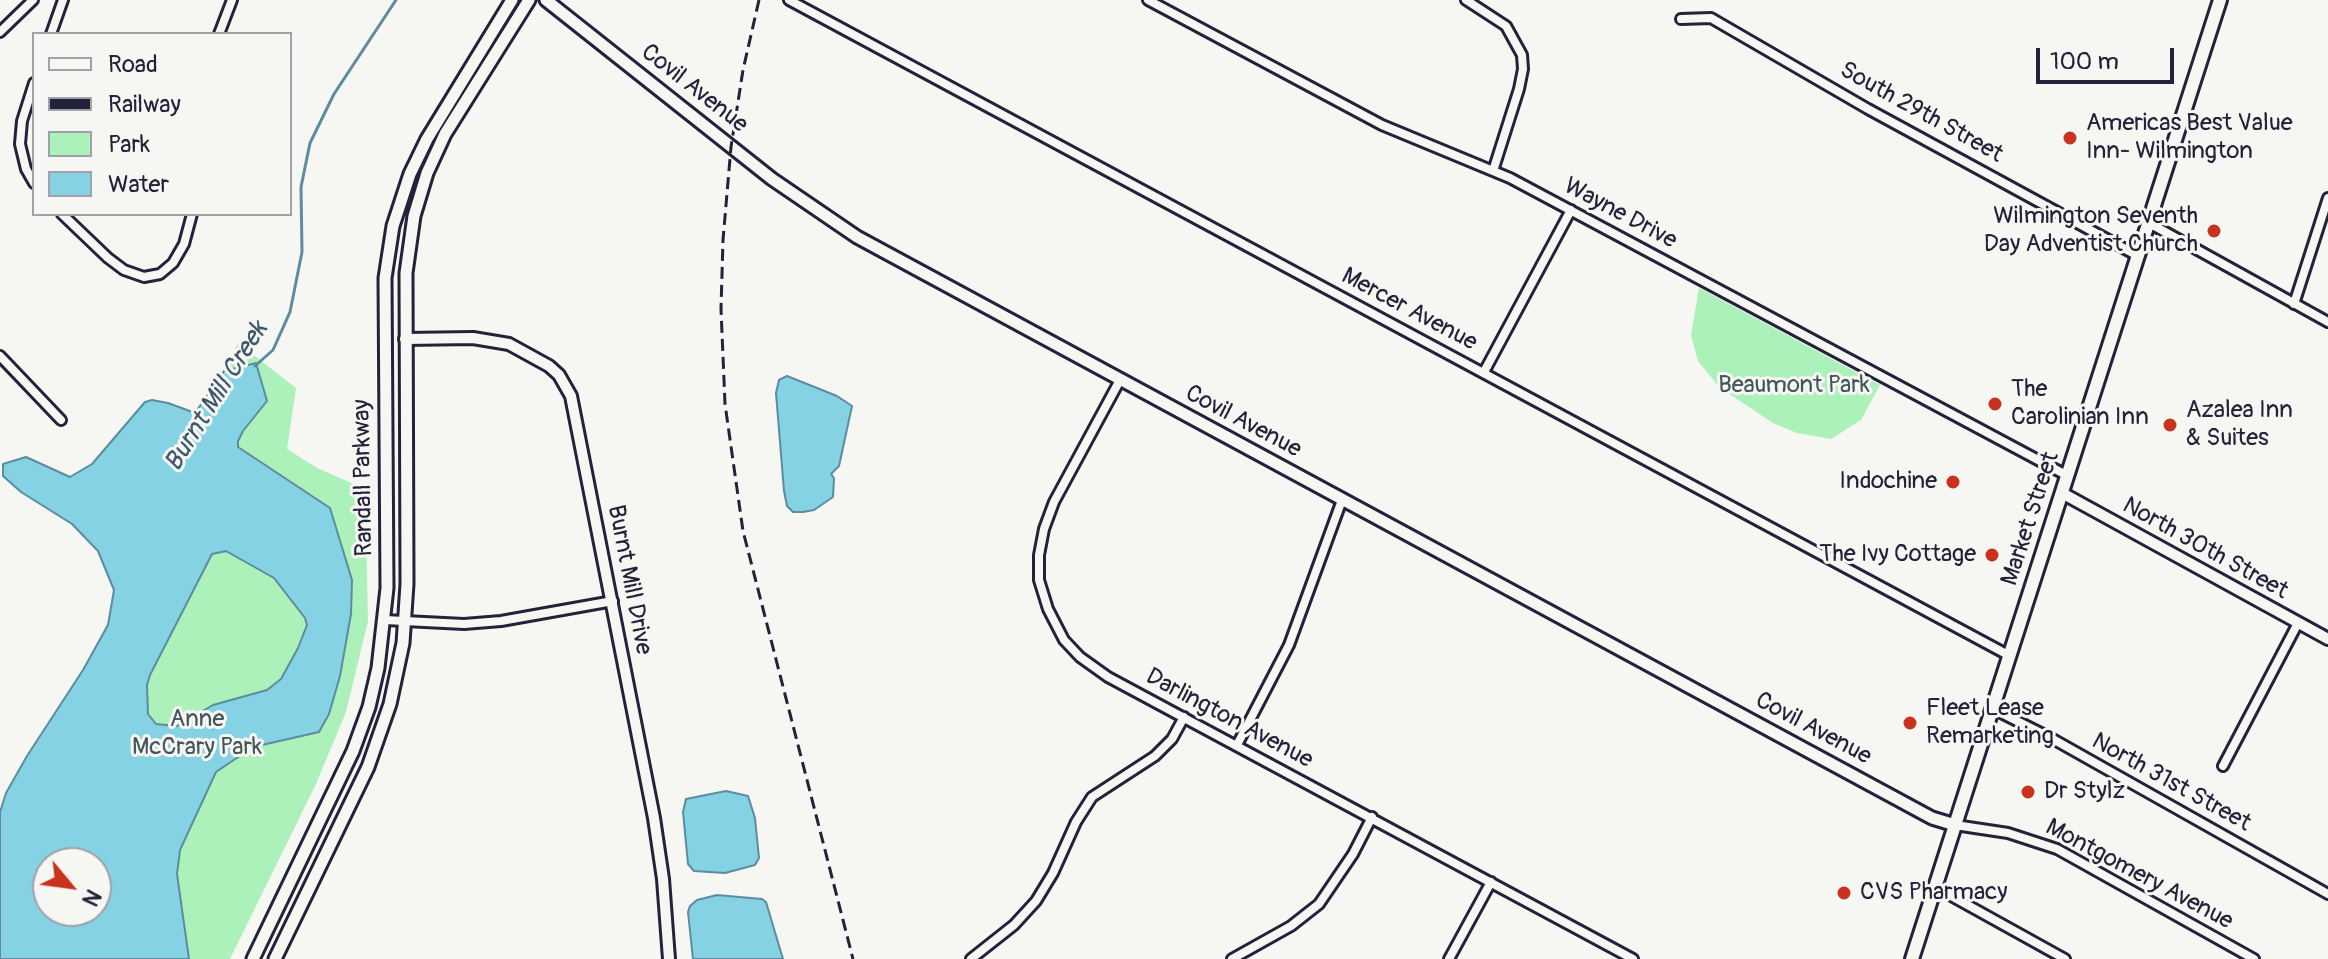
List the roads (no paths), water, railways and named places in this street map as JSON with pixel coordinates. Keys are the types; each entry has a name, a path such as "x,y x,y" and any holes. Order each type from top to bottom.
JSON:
{"main road":[{"name":"Randall Parkway","path":"253,959 358,739 373,691 385,620 385,278 389,244 410,174 427,139 512,0"},
{"name":"Randall Parkway","path":"275,959 376,747 395,687 406,620 405,339 407,254 414,216 427,173 445,134 529,0"},
{"name":"Covil Avenue","path":"546,0 772,179 835,223 916,270 1918,811 1955,825"},
{"name":"Market Street","path":"1912,959 2220,0"}],"street":[{"path":"0,32 33,0"},
{"path":"52,32 63,0"},
{"path":"220,32 232,0"},
{"name":"Mercer Avenue","path":"789,0 2010,656"},
{"name":"Wayne Drive","path":"1148,0 1382,125 1493,171 1571,210 2068,476"},
{"path":"1466,0 1506,26 1522,55 1519,89 1493,171"},
{"name":"South 29th Street","path":"1681,19 1711,18 1868,109 2138,256"},
{"path":"32,89 22,121 20,144 32,180"},
{"path":"2294,304 2328,198"},
{"path":"1484,372 1571,210"},
{"path":"64,216 108,258 124,270 144,277 160,274 173,263 184,244 191,216"},
{"path":"2149,223 2328,322"},
{"name":"Burnt Mill Drive","path":"405,339 473,338 499,341 537,357 559,375 575,408 654,818 663,879 669,959"},
{"path":"385,339 405,339"},
{"path":"0,356 61,420"},
{"name":"Darlington Avenue","path":"1120,380 1054,502 1044,529 1039,580 1048,609 1064,640 1080,657 1108,677 1633,959"},
{"name":"North 30th Street","path":"2062,493 2328,639"},
{"path":"1237,745 1289,645 1342,500"},
{"path":"385,620 464,624 501,621 613,601"},
{"path":"2223,766 2298,623"},
{"name":"North 31st Street","path":"1993,709 2051,738 2328,894"},
{"path":"971,959 1014,925 1036,901 1092,797 1155,756 1172,739 1184,717"},
{"path":"1232,959 1291,926 1319,904 1353,854 1372,817"},
{"name":"Montgomery Avenue","path":"1955,825 2008,833 2057,849 2254,959"},
{"path":"1449,959 1491,882"},
{"path":"1935,887 2065,959"}],"water":[{"name":"Anne McCrary Park","path":"256,363 267,401 243,431 238,447 330,508 352,580 351,614 340,676 329,714 319,732 253,747 216,772 180,850 177,874 189,959 0,959 0,812 6,793 27,756 83,670 108,625 114,590 98,551 72,524 21,492 3,476 3,464 26,457 70,477 92,464 145,402 168,403 195,413 224,371","holes":["226,551 274,578 307,625 281,679 267,690 213,705 177,726 156,724 148,714 147,685 150,675 212,554"]},
{"path":"787,376 837,396 852,406 839,466 831,474 834,478 833,497 814,510 803,512 793,512 787,506 784,491 776,393 779,380"},
{"path":"726,791 748,796 755,818 759,858 755,865 725,873 694,871 688,864 683,812 686,799"},
{"path":"717,895 762,899 766,902 783,959 693,959 690,906 697,900"}],"waterway":[{"name":"Burnt Mill Creek","path":"255,366 273,350 290,312 302,252 301,187 310,143 334,94 396,0"}],"railway":[{"path":"759,0 743,70 731,147 723,240 721,309 725,404 743,531 853,959"}],"place":[{"name":"Americas Best Value Inn- Wilmington","path":"2070,138"},
{"name":"Wilmington Seventh Day Adventist Church","path":"2214,231"},
{"name":"The Carolinian Inn","path":"1995,404"},
{"name":"Azalea Inn & Suites","path":"2170,425"},
{"name":"Indochine","path":"1953,482"},
{"name":"The Ivy Cottage","path":"1992,555"},
{"name":"Fleet Lease Remarketing","path":"1910,723"},
{"name":"Dr Stylz","path":"2028,792"},
{"name":"CVS Pharmacy","path":"1844,893"}],"park label":[{"name":"Beaumont Park","path":"1794,386"}]}
